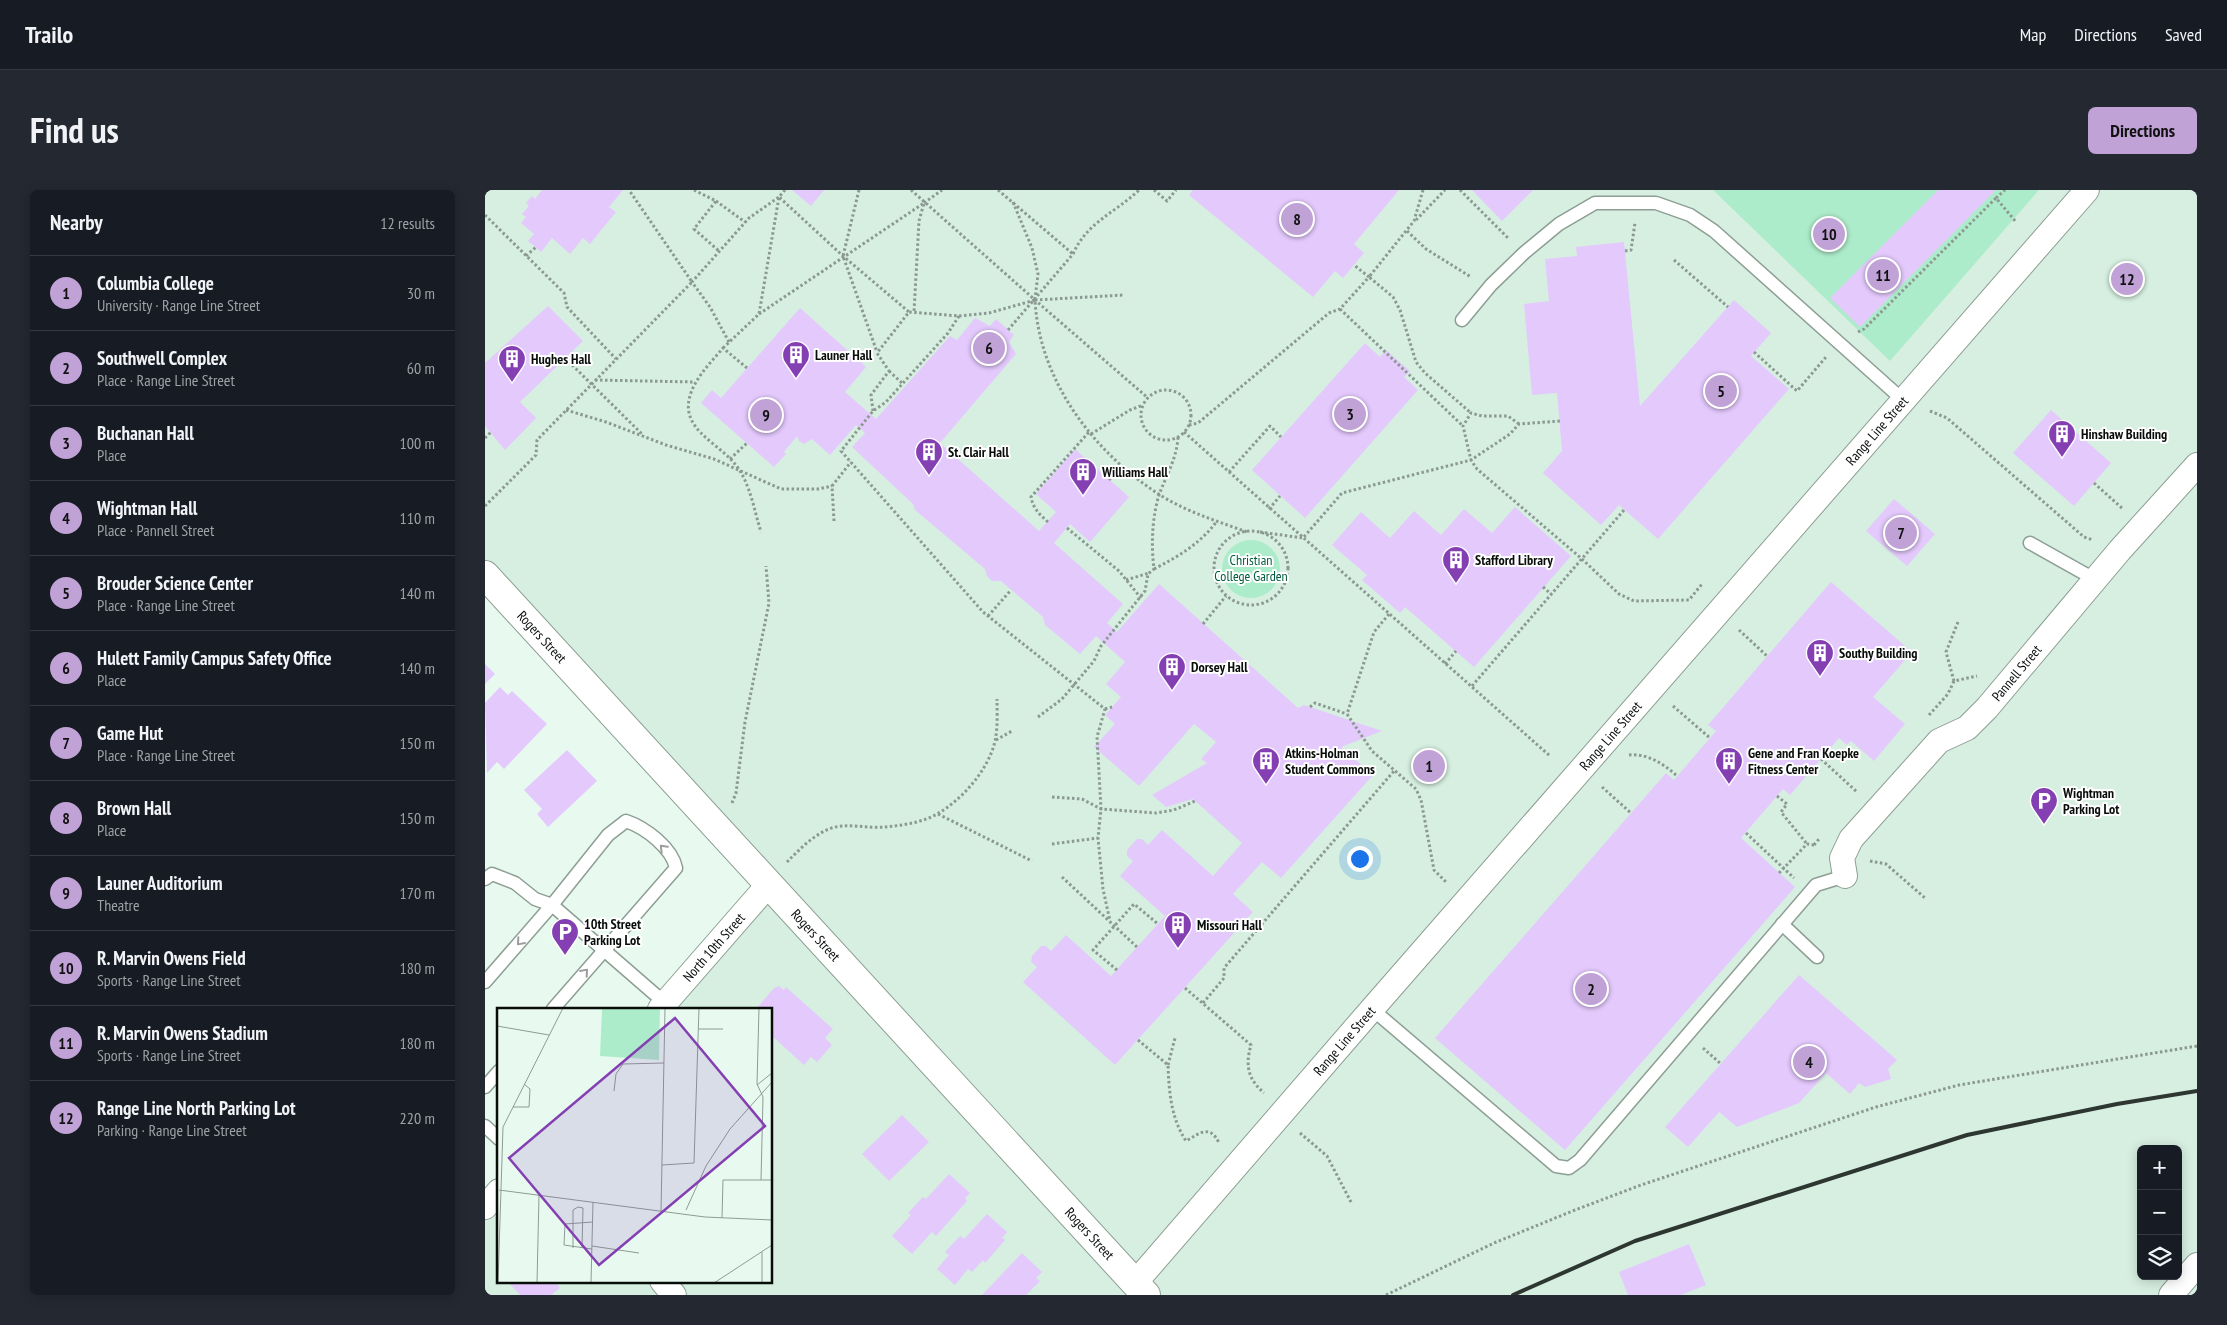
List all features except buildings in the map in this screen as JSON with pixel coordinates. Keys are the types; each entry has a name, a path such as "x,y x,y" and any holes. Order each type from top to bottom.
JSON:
{"street":[{"name":"Range Line Street","path":"1141,1289 1283,1112 2087,190"},
{"name":"Pannell Street","path":"1844,867 1851,839 1939,740 1967,728 1987,708 2197,465"},
{"name":"Rogers Street","path":"485,575 1141,1289"},
{"name":"North 10th Street","path":"663,1006 769,884"},
{"path":"485,1207 497,1194"},
{"path":"2171,1295 2197,1265"},
{"path":"663,1282 674,1295"}],"lane":[{"path":"1462,320 1491,285 1524,253 1559,224 1595,203 1656,203 1690,215 1714,231 1839,342 1910,393"},
{"path":"2030,542 2096,580"},
{"path":"485,982 552,905 609,835 626,821 637,825 674,858 676,868 554,1008"},
{"path":"1372,1009 1556,1166 1569,1168 1580,1160 1816,885 1844,867"},
{"path":"489,876 515,883 535,899 552,905 605,950 663,1006"},
{"path":"1782,924 1817,957"},
{"path":"485,1087 497,1073"},
{"path":"485,1126 497,1137"}],"path":[{"path":"629,190 710,307 729,342"},
{"path":"693,190 716,201 745,222"},
{"path":"485,506 536,455 537,440 692,282 745,222 779,197 785,190"},
{"path":"859,190 843,256 877,353 889,371 902,383"},
{"path":"911,190 1148,398"},
{"path":"761,532 739,471 731,459 691,421 689,403 695,382 723,348 759,314 942,190"},
{"path":"998,190 1073,254"},
{"path":"1008,330 1073,254 1078,242 1088,228 1112,212 1139,190"},
{"path":"1154,190 1167,201 1176,190"},
{"path":"1414,221 1423,190"},
{"path":"1189,425 1198,422 1329,313 1339,309 1369,277 1414,221 1445,190"},
{"path":"1460,190 1524,253"},
{"path":"1755,352 1797,391 1839,342 1864,329 2005,190"},
{"path":"779,197 843,256 909,312 959,316 989,313 1035,300 1123,295"},
{"path":"759,314 779,197"},
{"path":"1996,198 2016,222"},
{"path":"716,201 694,229 719,251"},
{"path":"1013,202 1032,248 1037,274 1035,300 1037,328 1046,357 1065,398 1090,433 1121,466 1160,494 1193,512 1247,532"},
{"path":"914,312 919,221 925,203"},
{"path":"485,215 564,293 567,307 616,359"},
{"path":"1625,251 1631,250 1636,218"},
{"path":"1407,231 1426,249 1451,266 1491,285"},
{"path":"526,256 536,247"},
{"path":"1674,260 1727,307"},
{"path":"1354,265 1393,297 1400,310 1416,362 1425,373 1471,413 1482,416 1508,416 1519,424 1560,421"},
{"path":"1339,309 1463,426 1471,460 1477,469 1582,559 1619,594 1634,601 1689,600 1702,584"},
{"path":"877,353 909,312"},
{"path":"959,316 948,333 886,402 873,411 841,450 988,616 1105,709"},
{"path":"723,348 747,368"},
{"path":"565,358 645,437"},
{"path":"873,411 871,395 889,371"},
{"path":"595,380 695,382"},
{"path":"1163,390 1179,394 1190,408 1189,425 1178,437 1163,440 1149,433 1141,420 1143,405 1155,392 1163,390"},
{"path":"1910,393 1927,410 1947,418 2084,537 2100,540"},
{"path":"1047,522 1032,505 1031,497 1090,433 1143,405"},
{"path":"566,410 714,459 781,489 832,486"},
{"path":"1463,426 1471,413"},
{"path":"1303,538 1342,493 1471,460 1510,434 1519,424"},
{"path":"1229,472 1270,426 1281,437"},
{"path":"485,438 491,432"},
{"path":"1184,432 1551,756"},
{"path":"1154,569 1152,545 1160,494 1177,449 1178,437"},
{"path":"731,459 747,443"},
{"path":"834,521 832,486 851,462"},
{"path":"1109,480 1121,466"},
{"path":"2094,483 2130,515"},
{"path":"1269,509 1280,496"},
{"path":"1472,686 1624,510"},
{"path":"1126,580 1149,574 1154,569 1191,549 1208,534 1217,521"},
{"path":"1067,528 1126,580 1141,598"},
{"path":"1259,532 1275,541 1286,556 1288,568 1286,580 1280,591 1272,599 1261,604 1248,605 1226,596 1218,586 1214,575 1216,557 1225,541 1235,535 1247,532 1259,532 1284,537 1303,538"},
{"path":"2072,567 2093,540"},
{"path":"731,803 736,793 745,722 769,603 767,566"},
{"path":"1038,717 1062,699 1094,661 1101,646 1141,598 1148,583 1149,574"},
{"path":"1543,587 1551,594"},
{"path":"988,616 1011,590"},
{"path":"1203,624 1226,596"},
{"path":"1347,714 1374,632 1389,614"},
{"path":"1958,622 1947,652 1954,681 1985,674"},
{"path":"1736,628 1767,656"},
{"path":"1445,664 1455,651"},
{"path":"786,862 816,836 830,828 849,826 875,828 911,824 938,814 958,799 973,782 988,758 996,740 997,699"},
{"path":"1310,707 1315,703 1347,714 1372,751 1416,789 1421,800 1434,870 1464,904"},
{"path":"1670,704 1710,738"},
{"path":"1105,709 1112,707"},
{"path":"1105,709 1097,737 1101,810 1098,838 1103,889 1109,921"},
{"path":"996,740 1012,731"},
{"path":"1626,755 1637,754 1655,760 1677,776"},
{"path":"1821,759 1859,794"},
{"path":"1203,1003 1224,978 1224,968 1394,771"},
{"path":"1777,796 1787,804 1781,812 1807,844 1814,845 1817,857 1844,867 1886,864 1925,898"},
{"path":"1052,797 1082,799 1101,810 1156,813 1174,810 1195,801"},
{"path":"938,814 1032,861"},
{"path":"1746,833 1800,884"},
{"path":"1052,844 1098,838"},
{"path":"1779,873 1807,844"},
{"path":"1062,877 1137,947"},
{"path":"1117,970 1093,950 1114,926 1134,904 1158,924"},
{"path":"1185,988 1251,1045 1248,1056 1249,1075 1254,1084 1283,1112 1299,1132 1327,1156 1352,1204"},
{"path":"1175,1038 1168,1065 1173,1113 1180,1132 1186,1141 1201,1132 1210,1131 1215,1134 1219,1143"},
{"path":"1138,1040 1168,1065"},
{"path":"1386,1295 1494,1243 1575,1210 1641,1185 1876,1107 1959,1085 2197,1046"}],"shaded area":[{"path":"485,190 2197,190 2197,1295 485,1295 485,1207 497,1193 497,1282 773,1282 773,1008 660,1008 769,884 485,575"}],"green space":[{"path":"1713,190 2039,190 1890,361"},
{"name":"Christian College Garden","path":"1251,540 1262,542 1275,553 1280,569 1278,580 1267,593 1251,598 1240,596 1227,585 1222,569 1224,558 1235,545"}],"railway":[{"path":"1513,1295 1635,1241 1967,1135 2117,1104 2197,1091"}],"place":[{"name":"Brown Hall","path":"1297,219"},
{"name":"R. Marvin Owens Field","path":"1829,234"},
{"name":"R. Marvin Owens Stadium","path":"1883,275"},
{"name":"Range Line North Parking Lot","path":"2127,279"},
{"name":"Hulett Family Campus Safety Office","path":"989,348"},
{"name":"Launer Hall","path":"796,379"},
{"name":"Hughes Hall","path":"512,383"},
{"name":"Brouder Science Center","path":"1721,391"},
{"name":"Buchanan Hall","path":"1350,414"},
{"name":"Launer Auditorium","path":"766,415"},
{"name":"Hinshaw Building","path":"2062,458"},
{"name":"St. Clair Hall","path":"929,476"},
{"name":"Williams Hall","path":"1083,496"},
{"name":"Game Hut","path":"1901,533"},
{"name":"Stafford Library","path":"1456,584"},
{"name":"Southy Building","path":"1820,677"},
{"name":"Dorsey Hall","path":"1172,691"},
{"name":"Columbia College","path":"1429,766"},
{"name":"Atkins-Holman Student Commons","path":"1266,785"},
{"name":"Gene and Fran Koepke Fitness Center","path":"1729,785"},
{"name":"Wightman Parking Lot","path":"2044,825"},
{"name":"Missouri Hall","path":"1178,949"},
{"name":"10th Street Parking Lot","path":"565,956"},
{"name":"Southwell Complex","path":"1591,989"},
{"name":"Wightman Hall","path":"1809,1062"}]}
